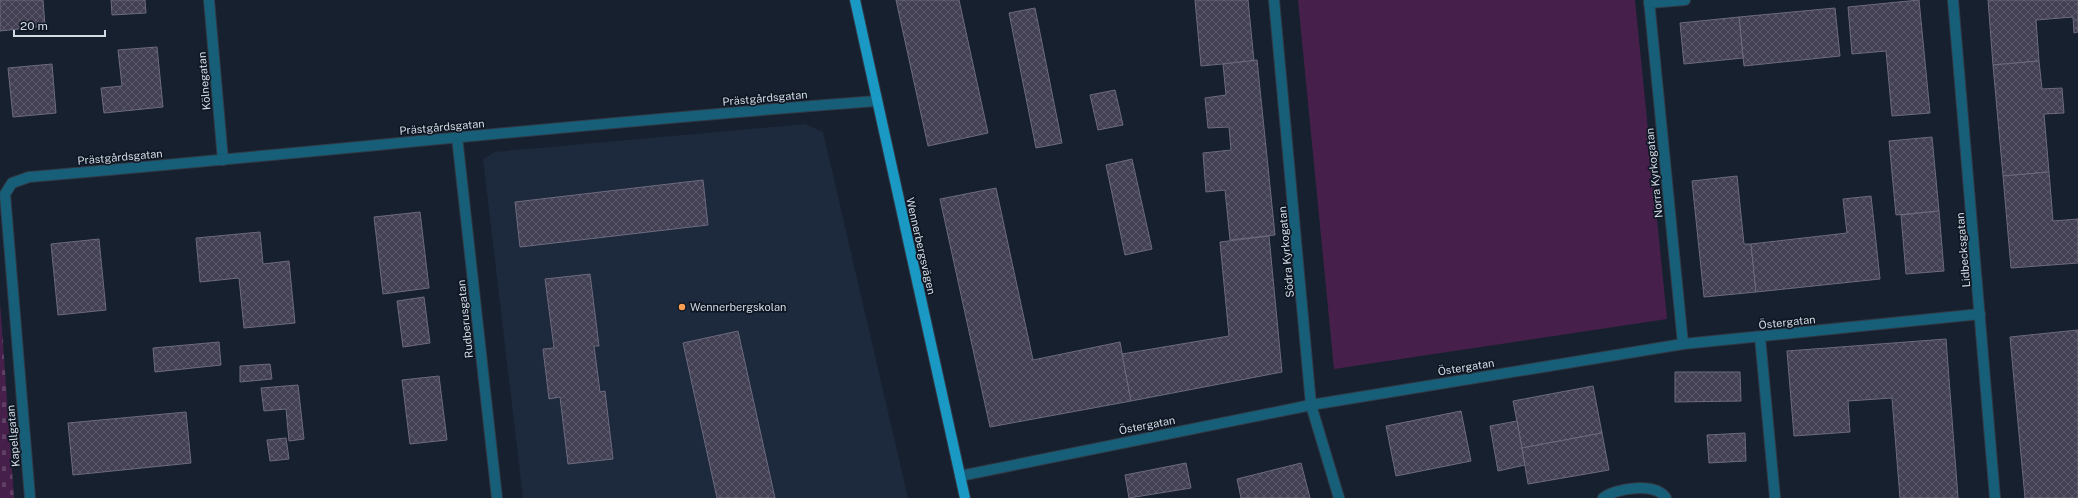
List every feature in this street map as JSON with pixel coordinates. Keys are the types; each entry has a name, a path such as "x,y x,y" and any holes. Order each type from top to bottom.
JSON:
{"main road":[{"name":"Wennerbergsvägen","path":"854,0 965,498"}],"street":[{"name":"Kölnegatan","path":"208,0 222,160"},
{"name":"Södra Kyrkogatan","path":"1274,0 1311,405 1339,498"},
{"path":"1649,2 1685,0"},
{"name":"Lidbecksgatan","path":"1953,0 1995,498"},
{"name":"Norra Kyrkogatan","path":"1649,2 1683,344"},
{"name":"Prästgårdsgatan","path":"12,183 29,177 457,137 876,101"},
{"name":"Rudberusgatan","path":"457,137 497,498"},
{"name":"Kapellgatan","path":"12,183 6,194 30,498"},
{"name":"Östergatan","path":"960,476 1311,405 1683,344 1980,314"},
{"path":"1760,337 1775,498"},
{"path":"1603,498 1632,488 1650,488 1663,494 1666,498"}],"shaded area":[{"name":"Wennerbergskolan","path":"805,124 823,132 908,498 523,498 483,159 495,152"}],"green space":[{"path":"1298,0 1635,0 1667,319 1334,369"},
{"path":"0,303 1,315 14,498 0,498"}],"building":[{"path":"0,0 43,0 45,26 0,31"},
{"path":"111,0 145,0 146,13 112,15"},
{"path":"896,0 959,0 988,133 928,146"},
{"path":"1195,0 1248,0 1254,61 1201,66"},
{"path":"1919,0 1930,113 1892,116 1886,51 1852,54 1848,7"},
{"path":"1988,0 2078,0 2078,32 2074,33 2073,17 2036,20 2039,61 1993,65"},
{"path":"1035,8 1062,143 1036,148 1009,13"},
{"path":"1835,8 1840,56 1744,66 1739,17"},
{"path":"1739,17 1743,58 1684,64 1680,23"},
{"path":"157,47 163,107 104,113 101,88 122,86 118,50"},
{"path":"1257,60 1275,235 1230,240 1225,190 1206,192 1203,153 1231,150 1229,127 1208,128 1205,98 1226,95 1223,64"},
{"path":"2039,61 2042,89 2062,88 2064,113 2044,114 2049,172 2003,176 1993,65"},
{"path":"52,64 56,113 13,117 8,68"},
{"path":"1115,90 1123,125 1098,130 1090,95"},
{"path":"1932,137 1939,211 1896,215 1889,141"},
{"path":"1132,159 1152,249 1125,255 1106,165"},
{"path":"2049,172 2053,221 2078,219 2078,263 2011,268 2003,176"},
{"path":"1737,176 1744,244 1751,244 1756,292 1704,297 1692,181"},
{"path":"703,180 708,225 520,247 515,202"},
{"path":"996,188 1033,360 1120,342 1131,401 990,427 940,199"},
{"path":"1871,196 1880,279 1756,292 1751,244 1847,233 1843,199"},
{"path":"1939,211 1944,271 1906,274 1901,215"},
{"path":"420,212 429,288 383,294 374,217"},
{"path":"260,232 263,264 289,261 295,323 244,328 239,278 200,282 196,238"},
{"path":"1269,236 1282,372 1131,401 1122,354 1229,336 1220,242"},
{"path":"99,239 106,310 58,315 51,244"},
{"path":"590,274 599,346 594,346 600,392 605,391 613,459 568,464 560,397 549,399 543,349 554,348 545,279"},
{"path":"424,297 430,343 403,347 397,301"},
{"path":"2078,330 2078,498 2025,498 2010,337"},
{"path":"738,331 775,498 717,498 683,343"},
{"path":"1946,339 1958,498 1900,498 1892,398 1848,401 1850,432 1794,436 1787,351"},
{"path":"219,342 221,365 155,372 153,348"},
{"path":"270,364 272,379 240,382 240,366"},
{"path":"1675,372 1740,372 1741,401 1675,402"},
{"path":"439,376 447,440 410,444 402,380"},
{"path":"298,385 304,439 289,441 286,409 264,411 261,388"},
{"path":"1593,386 1602,433 1522,448 1513,401"},
{"path":"1461,411 1471,461 1396,476 1386,426"},
{"path":"186,412 191,463 73,475 68,423"},
{"path":"1517,421 1525,465 1498,471 1490,426"},
{"path":"1602,433 1609,470 1528,484 1522,448"},
{"path":"1745,433 1746,461 1709,463 1707,435"},
{"path":"286,438 289,459 270,461 267,440"},
{"path":"1186,463 1191,488 1129,498 1125,475"},
{"path":"1301,463 1310,498 1241,498 1237,479"}],"place":[{"name":"Wennerbergskolan","path":"682,307"}]}
